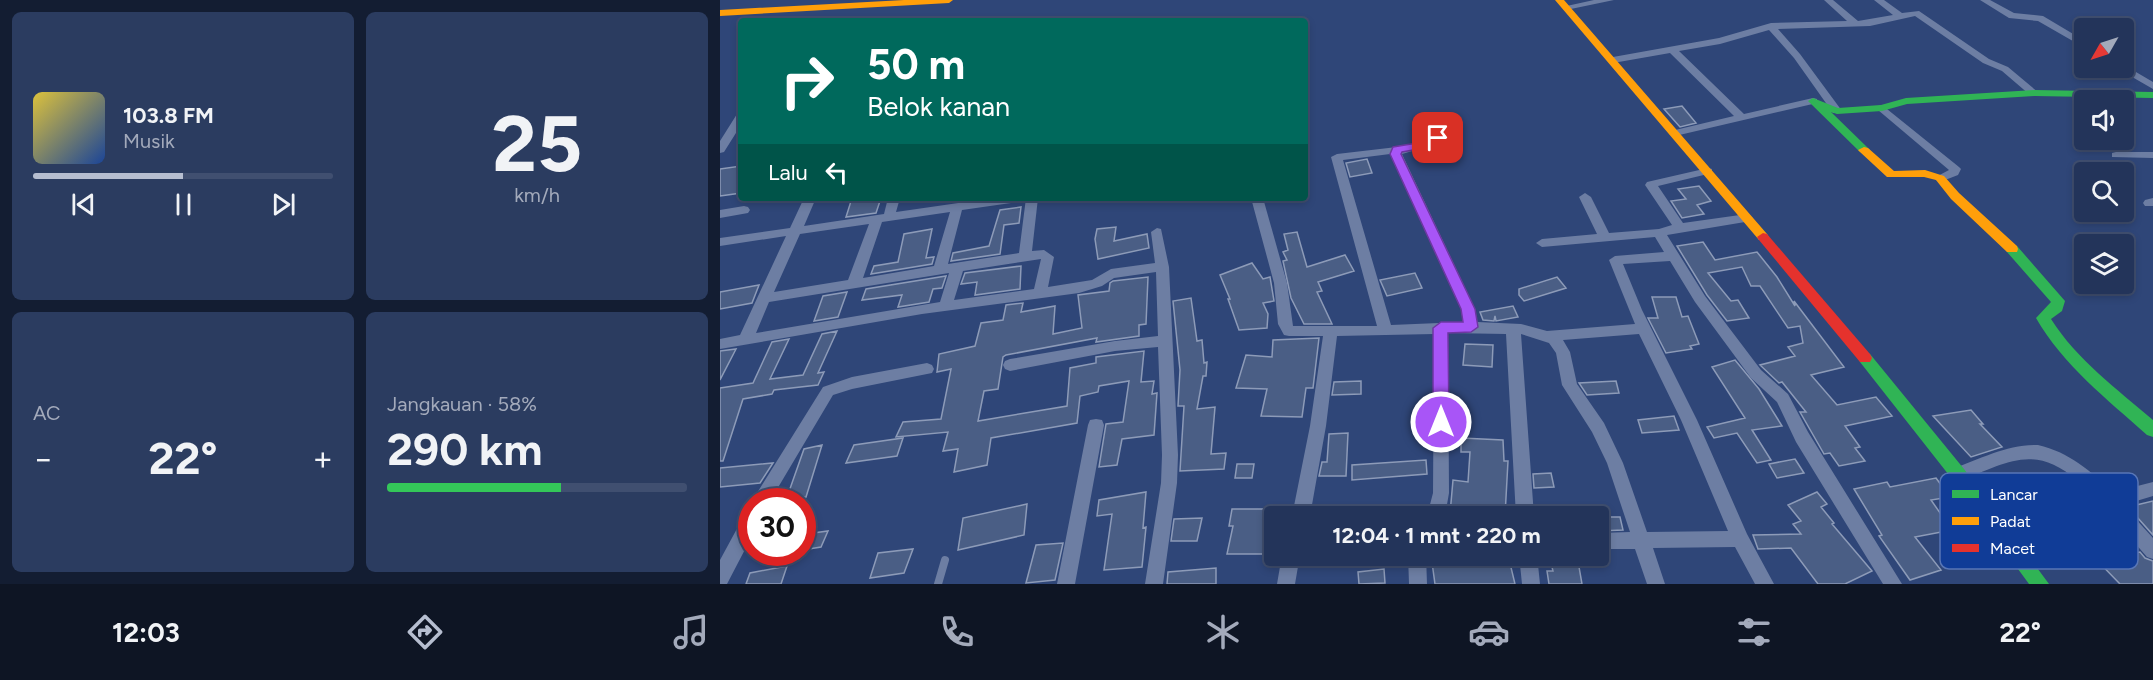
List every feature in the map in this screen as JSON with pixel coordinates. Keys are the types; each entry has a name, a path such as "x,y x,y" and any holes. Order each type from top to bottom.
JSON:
{"main road":[{"path":"720,6 841,0"},
{"path":"720,13 950,0"},
{"path":"1562,3 1832,317 1957,473"},
{"path":"1813,102 1817,101 1837,111 1882,108 1906,101 2034,93 2153,95"},
{"path":"1813,102 1891,175 1925,173 1940,178 1955,196 2015,252 2058,302 2058,307 2043,318 2053,333 2079,361 2153,430"},
{"path":"2029,569 2040,584"}],"street":[{"path":"1562,3 1610,0"},
{"path":"1828,0 1857,24"},
{"path":"1878,0 1901,17"},
{"path":"1984,0 2012,16 2040,18 2074,38"},
{"path":"1613,60 1732,39 1771,26 1857,24 1921,15 1986,61 2005,69 2034,93"},
{"path":"1771,26 1797,56 1837,111"},
{"path":"1673,51 1741,117"},
{"path":"2134,75 2153,86"},
{"path":"1675,133 1813,102"},
{"path":"1882,108 1955,169 1954,173 1940,178"},
{"path":"1386,331 1337,157 1397,150 1436,141 1439,134 1431,118"},
{"path":"720,150 724,138 738,120"},
{"path":"1397,150 1396,154 1468,309 1471,327"},
{"path":"2116,155 2153,155"},
{"path":"1680,227 1651,185 1708,171"},
{"path":"1585,197 1605,238"},
{"path":"745,340 809,201"},
{"path":"854,283 892,201"},
{"path":"720,242 957,207 978,201"},
{"path":"1025,257 1032,201"},
{"path":"1258,201 1277,269 1286,329 1297,332 1471,327 1513,329 1549,336 1644,328"},
{"path":"940,270 957,207"},
{"path":"720,214 744,210"},
{"path":"1542,243 1659,233 1680,227 1747,218"},
{"path":"1154,584 1169,474 1162,267 1157,232"},
{"path":"1659,233 1700,299 1756,374 1783,398 1802,437 1893,584"},
{"path":"764,298 1044,254 1048,257 1040,292"},
{"path":"1672,256 1615,260 1644,328 1689,420 1740,539 1765,584"},
{"path":"720,344 946,305 1079,288 1097,283 1111,274 1162,267"},
{"path":"946,305 957,268"},
{"path":"1438,506 1441,493 1441,328"},
{"path":"1513,329 1524,506"},
{"path":"1303,506 1318,426 1331,331"},
{"path":"1549,336 1558,342 1563,352 1573,391 1608,447 1656,584"},
{"path":"1010,365 1115,346 1164,341"},
{"path":"768,488 828,391 852,382 927,369"},
{"path":"1066,584 1096,425"},
{"path":"1961,473 2012,455 2039,452 2052,456 2080,473"},
{"path":"2138,493 2153,489"},
{"path":"2138,534 2153,551"},
{"path":"1609,541 1740,539"},
{"path":"720,578 738,544"},
{"path":"1286,584 1289,566"},
{"path":"1417,566 1418,584"},
{"path":"1529,566 1531,584"}],"lane":[{"path":"938,584 945,560"}],"building":[{"path":"1682,106 1696,123 1680,127 1664,109"},
{"path":"1367,159 1372,173 1350,177 1346,163"},
{"path":"738,166 738,193 720,196 720,169"},
{"path":"1699,186 1711,201 1697,205 1704,214 1682,218 1671,201 1686,199 1678,189"},
{"path":"851,201 880,201 876,213 846,217"},
{"path":"1021,207 1019,223 1004,225 1000,254 951,261 953,253 989,246 1000,210"},
{"path":"1116,227 1114,241 1147,234 1149,248 1098,259 1095,239 1097,229"},
{"path":"932,229 926,258 934,257 932,264 871,274 874,266 898,262 904,234"},
{"path":"1297,232 1307,267 1345,255 1354,271 1318,282 1322,291 1317,292 1332,324 1304,324 1291,298 1283,261 1287,260 1283,252 1288,250 1284,234"},
{"path":"1703,242 1715,260 1757,252 1777,277 1795,306 1794,301 1844,367 1811,375 1837,405 1876,397 1892,416 1845,426 1860,447 1855,448 1865,461 1839,466 1830,453 1824,454 1800,412 1806,412 1782,382 1779,383 1760,365 1795,356 1788,347 1803,343 1800,326 1788,328 1760,286 1751,286 1742,267 1708,273 1731,301 1738,300 1749,318 1727,321 1707,295 1677,246"},
{"path":"1252,263 1263,279 1270,277 1274,301 1263,303 1268,314 1267,328 1239,330 1220,275"},
{"path":"1021,266 1020,289 975,295 977,282 961,284 965,273"},
{"path":"1415,273 1422,288 1387,296 1380,280"},
{"path":"946,276 942,288 933,289 929,302 898,307 902,295 862,300 866,289"},
{"path":"1148,277 1146,324 1139,325 1139,336 1096,342 1097,338 1006,355 1003,357 998,389 984,391 978,421 1067,406 1070,368 1096,363 1096,357 1144,351 1141,382 1154,381 1152,394 1157,393 1154,435 1122,439 1117,465 1099,467 1106,424 1123,422 1129,381 1099,386 1098,392 1080,396 1077,423 991,438 987,465 954,472 958,449 943,451 948,432 896,437 903,422 941,419 951,369 937,372 939,354 975,346 981,323 1003,320 1006,305 1023,303 1021,312 1055,306 1053,334 1082,328 1078,295 1109,291 1110,283 1113,281"},
{"path":"1557,277 1566,288 1524,301 1519,295 1519,289"},
{"path":"759,285 752,303 720,309 720,292"},
{"path":"847,292 838,317 814,321 823,296"},
{"path":"1652,297 1676,297 1682,317 1688,316 1699,344 1690,346 1692,349 1666,353 1648,318 1658,318"},
{"path":"1191,298 1197,341 1202,340 1204,363 1207,362 1206,376 1203,376 1197,409 1215,407 1211,454 1226,453 1224,469 1180,471 1184,406 1178,406 1180,370 1173,301"},
{"path":"1513,306 1518,317 1496,321 1495,316 1494,321 1483,320 1480,312"},
{"path":"837,331 818,373 824,372 818,385 774,390 772,394 743,399 723,461 720,461 720,388 753,383 772,342 789,339 770,379 803,375 822,334"},
{"path":"1319,338 1313,388 1306,388 1302,417 1261,416 1267,389 1236,388 1246,355 1272,357 1273,340"},
{"path":"1465,344 1493,345 1492,367 1463,365"},
{"path":"736,349 720,380 720,351"},
{"path":"1735,360 1759,389 1782,426 1752,430 1771,460 1757,463 1737,433 1714,438 1707,427 1745,418 1712,367"},
{"path":"1361,381 1361,394 1332,395 1334,382"},
{"path":"1616,381 1619,393 1587,395 1579,383"},
{"path":"1971,410 1983,424 1980,424 2002,447 1971,457 1933,416"},
{"path":"1674,416 1679,430 1642,433 1638,420"},
{"path":"1348,433 1346,476 1319,476 1322,462 1327,462 1329,434"},
{"path":"903,438 897,456 846,463 854,445"},
{"path":"1461,438 1503,440 1504,461 1508,461 1506,506 1451,506 1453,480 1468,482 1470,452 1461,452"},
{"path":"822,445 809,488 790,488 804,449"},
{"path":"1795,459 1804,473 1777,478 1769,464"},
{"path":"1426,460 1427,474 1352,480 1352,465"},
{"path":"773,463 760,483 720,487 720,468"},
{"path":"1237,464 1254,464 1252,478 1235,478"},
{"path":"1551,473 1554,487 1534,488 1533,474"},
{"path":"1936,478 1940,483 1940,499 1931,500 1940,513 1940,532 1915,537 1941,570 1910,580 1879,536 1882,535 1854,489 1887,482 1890,487"},
{"path":"1146,492 1143,528 1146,527 1142,567 1104,570 1112,514 1097,516 1099,500"},
{"path":"1817,492 1827,504 1821,507 1834,523 1832,524 1872,571 1845,584 1818,584 1791,548 1758,549 1753,535 1801,534 1793,524 1801,521 1788,505"},
{"path":"2153,501 2153,535 2138,518 2138,505"},
{"path":"1027,504 1024,535 958,550 963,518"},
{"path":"1232,509 1264,509 1264,554 1227,554 1233,526 1229,526"},
{"path":"1609,517 1620,517 1623,530 1609,531"},
{"path":"1202,518 1197,541 1171,541 1174,519"},
{"path":"828,531 821,547 816,548 816,533"},
{"path":"1063,543 1055,580 1026,583 1036,545"},
{"path":"913,549 904,573 870,578 878,553"},
{"path":"2138,552 2140,552 2145,558 2153,561 2153,584 2120,584 2105,569 2138,569"},
{"path":"787,566 781,584 746,584 750,573"},
{"path":"1433,566 1511,566 1515,584 1435,584"},
{"path":"1552,566 1588,566 1579,567 1582,584 1549,584 1547,571 1553,571"},
{"path":"1216,568 1216,584 1167,584 1168,572"},
{"path":"1384,569 1385,583 1359,584 1358,572"}],"traffic: fast":[{"path":"1864,150 1813,101 1837,111 1882,108 1906,101 2034,93 2153,95"},
{"path":"2012,249 2058,301 2057,307 2043,318 2052,333 2078,363 2153,430"},
{"path":"1865,358 1957,473"},
{"path":"2029,569 2040,584"}],"traffic: slow":[{"path":"720,13 949,0"},
{"path":"1559,0 1763,237"},
{"path":"1864,150 1891,175 1925,173 1940,178 1955,196 2012,249"}],"traffic: jam":[{"path":"1763,237 1865,358"}],"route":[{"path":"1438,138 1432,143 1404,147 1397,150 1396,154 1468,309 1471,327 1441,328 1441,422"}]}
